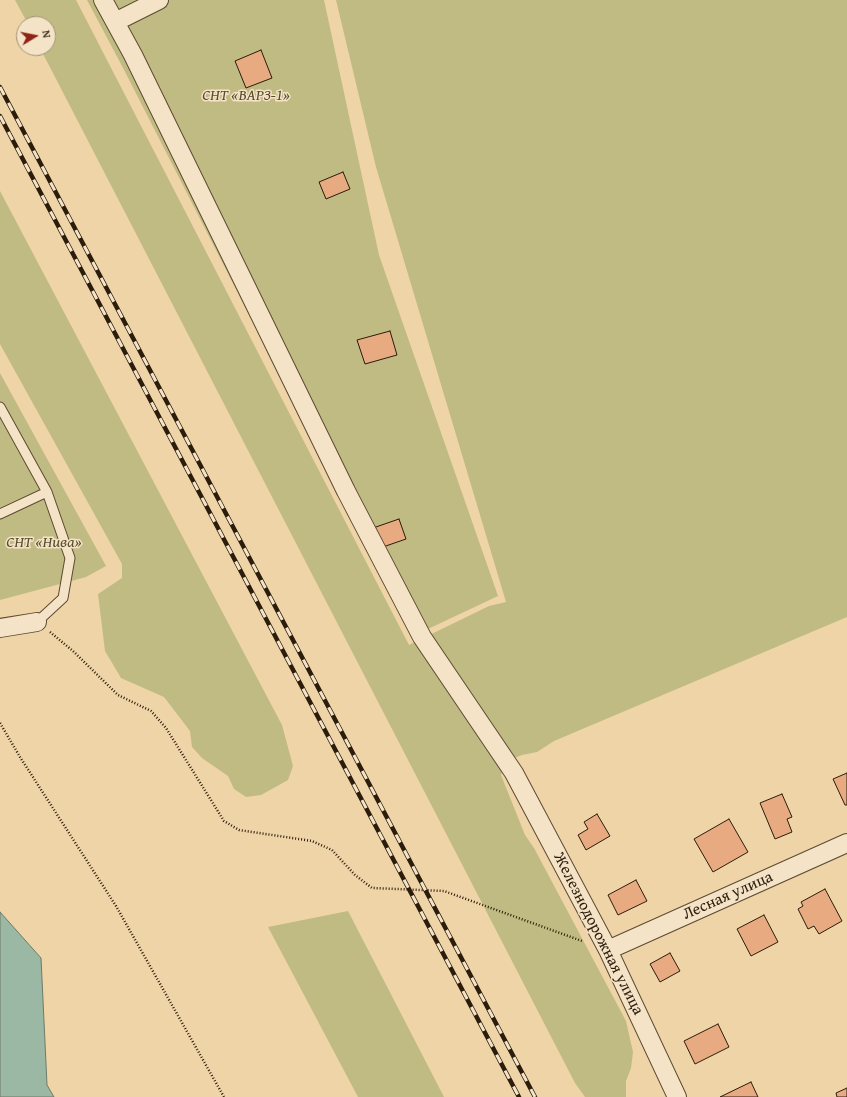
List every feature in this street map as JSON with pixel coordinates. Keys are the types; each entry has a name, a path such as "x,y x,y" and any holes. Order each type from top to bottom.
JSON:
{"street":[{"name":"Железнодорожная улица","path":"103,0 136,62 346,491 422,636 514,773 608,950 677,1097"},
{"path":"115,22 159,0"},
{"path":"0,628 38,622"},
{"name":"Лесная улица","path":"608,950 847,843"}],"lane":[{"path":"0,407 47,492 70,558 63,598 38,622"},
{"path":"0,514 47,492"}],"path":[{"path":"38,622 73,651 118,694 151,711 166,728 224,821 238,830 312,841 332,850 354,875 372,888 444,891 608,950"},
{"path":"0,723 116,906 224,1097"}],"green space":[{"path":"15,0 76,0 409,645 489,606 506,602 376,167 336,0 847,0 847,617 554,741 537,752 522,755 507,761 501,775 525,835 534,848 626,1021 633,1052 631,1068 626,1081 626,1097 585,1097 575,1083 44,56 56,56 56,16 24,16"},
{"name":"СНТ «ВАРЗ-1»","path":"87,0 324,0 379,255 498,596 413,636"},
{"path":"0,191 282,725 293,766 288,780 261,795 246,797 234,789 228,776 202,758 192,747 190,731 164,697 121,678 105,651 98,594 122,578 122,564 0,344"},
{"name":"СНТ «Нива»","path":"0,373 106,566 86,577 0,600"},
{"path":"348,911 444,1097 358,1097 268,927"}],"shaded area":[{"path":"0,912 41,958 47,1085 54,1097 0,1097"}],"building":[{"path":"261,50 272,78 246,88 235,61"},
{"path":"343,172 350,189 326,199 319,182"},
{"path":"390,331 397,355 365,364 357,340"},
{"path":"399,519 406,539 380,548 373,528"},
{"path":"847,773 847,805 845,805 833,779"},
{"path":"782,794 792,817 787,819 792,832 775,839 760,803"},
{"path":"597,814 610,836 586,850 578,835 588,829 584,822"},
{"path":"729,819 748,852 713,872 694,839"},
{"path":"636,880 647,901 618,915 608,895"},
{"path":"825,889 842,921 819,934 814,926 808,929 798,909 803,906 801,902"},
{"path":"764,915 778,942 751,956 737,929"},
{"path":"670,953 680,971 660,982 650,964"},
{"path":"718,1024 729,1047 695,1064 684,1041"},
{"path":"751,1082 758,1097 720,1097"},
{"path":"847,1088 847,1097 837,1097 836,1093"}],"railway":[{"path":"0,87 535,1097"},
{"path":"0,116 519,1097"}]}
